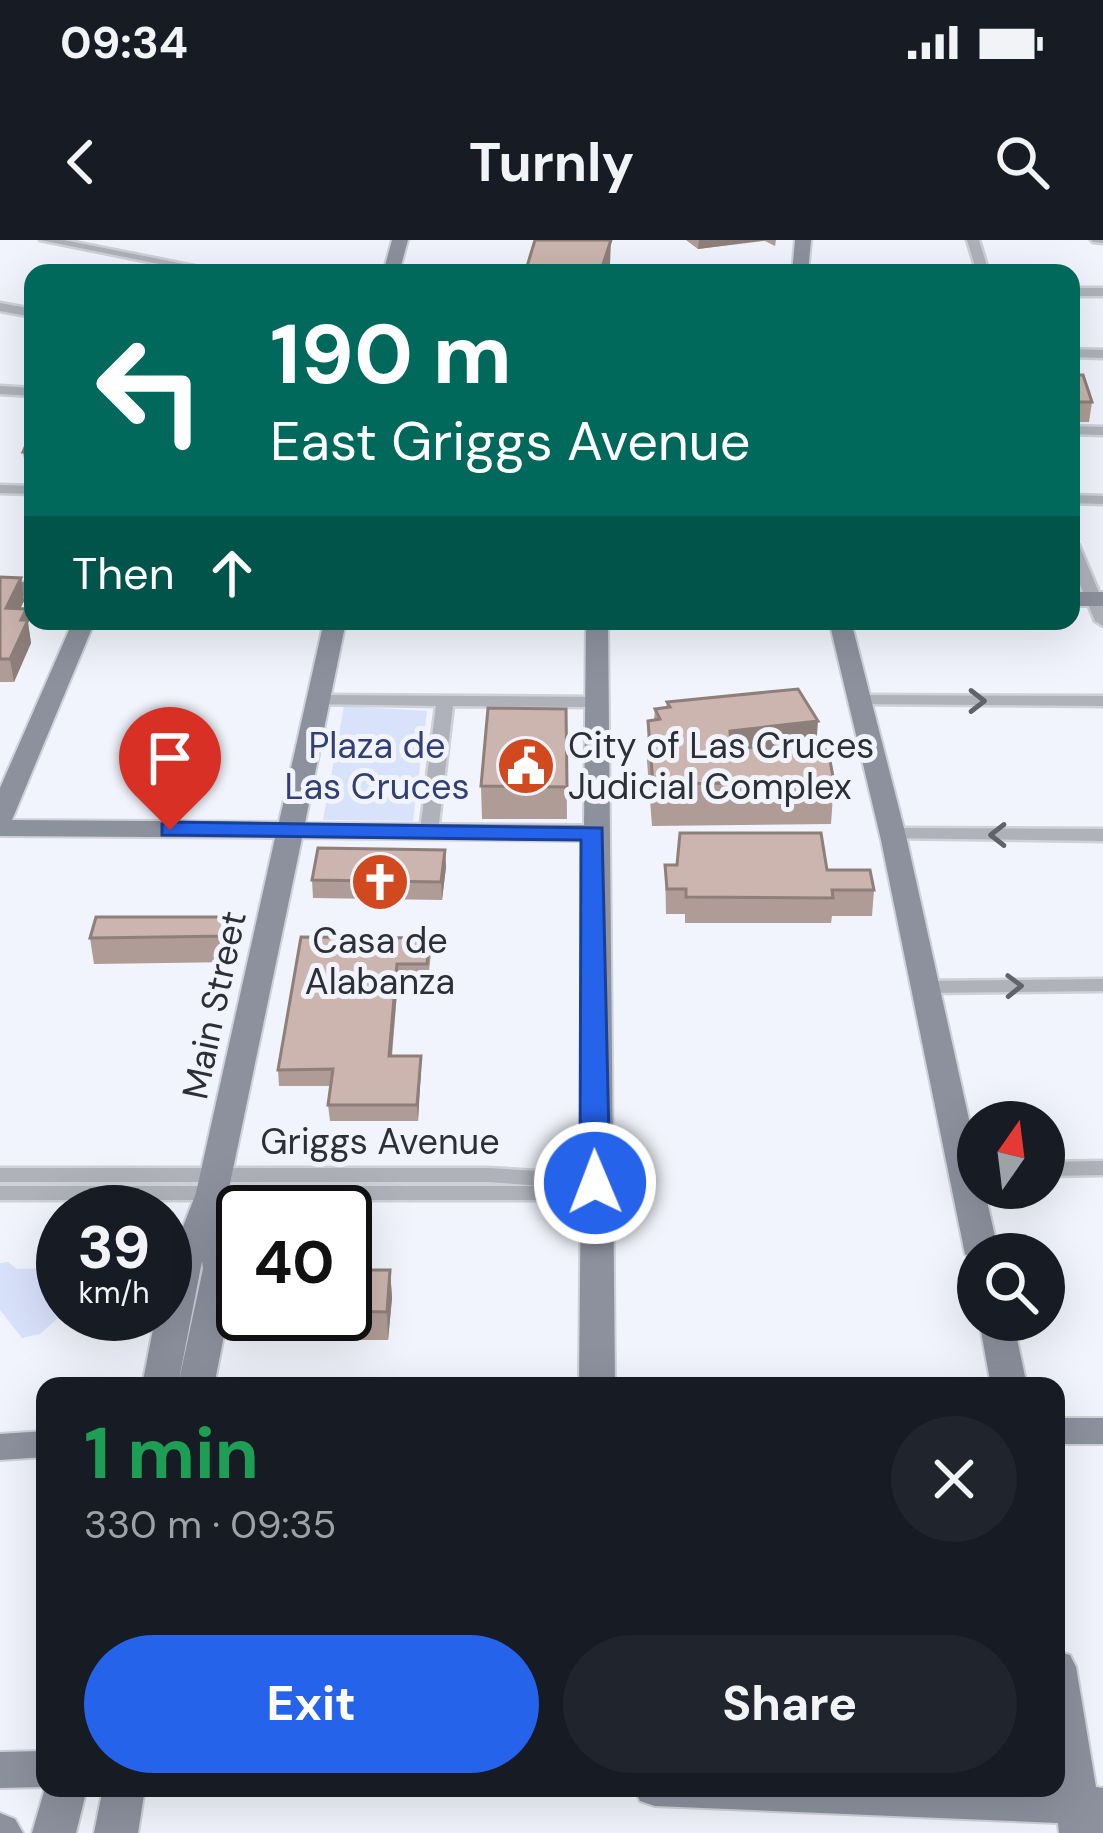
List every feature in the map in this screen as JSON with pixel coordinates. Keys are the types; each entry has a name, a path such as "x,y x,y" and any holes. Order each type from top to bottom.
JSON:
{"street":[{"path":"46,240 175,264"},
{"path":"1080,569 1093,604"},
{"path":"0,818 80,630"},
{"name":"Main Street","path":"214,1185 332,630"},
{"path":"597,630 593,833 598,1377"},
{"path":"842,630 957,1114"},
{"path":"318,700 598,702"},
{"path":"860,700 1103,701"},
{"path":"429,831 445,702"},
{"path":"0,828 593,833"},
{"path":"893,834 1103,835"},
{"path":"925,987 1103,985"},
{"path":"1065,1169 1103,1168"},
{"name":"Griggs Avenue","path":"0,1175 542,1193 595,1183"},
{"path":"162,1377 197,1220 214,1185"},
{"path":"198,1377 220,1269 214,1185"},
{"name":"Griggs Avenue","path":"0,1193 214,1185"},
{"path":"1000,1341 1008,1377"},
{"path":"1065,1431 1103,1431"},
{"path":"0,1447 36,1445"},
{"path":"799,1797 1088,1815 1065,1709"},
{"path":"0,1770 36,1769"},
{"path":"55,1833 65,1797"},
{"path":"116,1833 122,1797"}],"green space":[{"name":"Plaza de Las Cruces","path":"344,706 427,711 413,821 323,820"},
{"path":"0,1263 36,1268 36,1335 22,1338 0,1310"}],"building":[{"path":"535,240 611,240 603,264 528,264"},
{"path":"1080,375 1083,375 1092,402 1080,402"},
{"path":"0,577 21,578 6,608 24,609 24,629 10,659 0,659"},
{"path":"798,689 818,721 730,731 731,747 828,750 834,782 653,784 648,721 660,719 655,709 670,707 667,702"},
{"path":"488,708 566,709 567,787 481,786"},
{"path":"680,833 821,833 827,870 870,870 874,890 832,890 833,898 686,897 686,889 667,889 665,865 677,865"},
{"path":"318,848 445,850 441,882 312,880"},
{"path":"96,917 237,917 232,936 90,938"},
{"path":"301,937 430,938 427,964 397,964 389,1056 421,1056 417,1105 328,1105 333,1069 278,1070"},
{"path":"372,1270 390,1270 387,1312 372,1312"}],"place":[{"name":"City of Las Cruces Judicial Complex","path":"526,766"},
{"name":"Casa de Alabanza","path":"380,882"}],"route":[{"path":"170,830 593,833 595,1183"}]}
